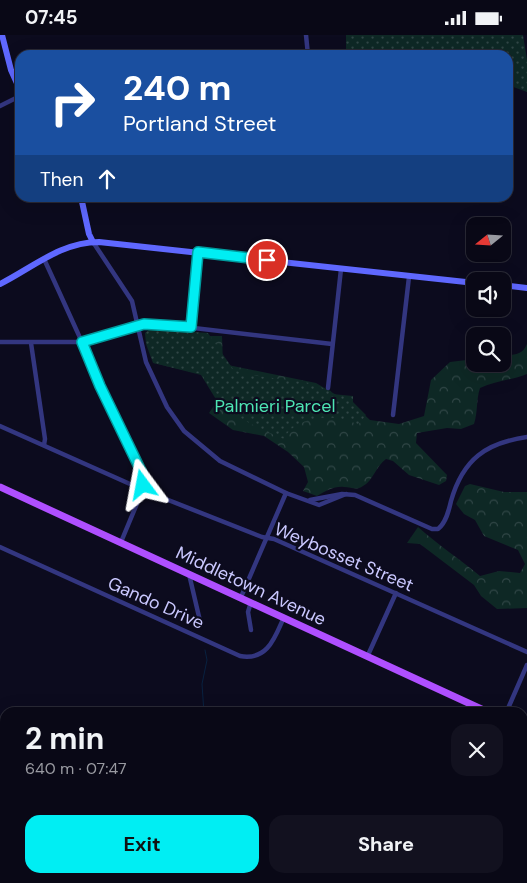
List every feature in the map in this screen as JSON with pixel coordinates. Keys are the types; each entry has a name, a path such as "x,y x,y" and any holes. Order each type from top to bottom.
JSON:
{"main road":[{"path":"2,35 15,79"},
{"path":"82,202 89,234 93,242"},
{"path":"1,283 63,250 93,242 466,282"},
{"path":"511,286 527,288"},
{"name":"Middletown Avenue","path":"0,487 477,707"}],"street":[{"path":"306,35 308,50"},
{"path":"0,106 15,98"},
{"path":"93,242 109,269 132,301 141,347 167,407 184,431 220,461 286,493 320,505 346,494 358,495 432,529 438,529 445,520 459,481 472,460 499,442 527,437"},
{"path":"191,327 198,252"},
{"path":"44,259 100,386 142,473 144,485 148,487 148,492 141,494"},
{"path":"328,388 340,269"},
{"path":"393,415 409,277"},
{"path":"0,342 82,342 138,325 151,323 332,345"},
{"path":"31,343 45,439 44,445"},
{"path":"0,426 139,488 141,494 121,543"},
{"path":"139,488 144,485"},
{"name":"Weybosset Street","path":"148,492 266,538 274,539 527,652"},
{"path":"240,597 286,493"},
{"name":"Gando Drive","path":"0,547 240,656 258,655 266,651 273,641 284,617"},
{"path":"189,574 200,621"},
{"path":"368,655 396,593"},
{"path":"251,602 248,612 251,630"},
{"path":"509,707 527,665"}],"green space":[{"path":"346,35 523,35 527,60 527,92 513,87 513,50 346,50"},
{"path":"353,202 386,202 353,203"},
{"name":"Palmieri Parcel","path":"150,329 208,333 233,369 243,374 310,383 331,391 332,394 353,396 353,402 366,415 358,425 350,421 329,418 307,421 297,425 284,439 246,421 227,407 201,374 153,363 146,344 145,333"},
{"path":"200,336 222,336 223,364 316,383 355,406 370,420 399,424 424,416 431,380 450,362 466,360 466,372 511,372 511,355 520,353 527,344 527,374 480,388 474,424 461,429 447,428 417,433 416,443 447,475 446,481 439,485 409,475 393,461 386,459 369,481 361,487 356,489 337,487 317,496 303,491 308,482 304,467 288,452 264,436 233,430 209,413 217,401 201,375 154,363 154,360"},
{"path":"470,484 504,492 527,492 527,608 497,609 481,596 474,585 420,544 407,543 418,527 480,576 499,571 520,573 525,564 518,550 484,536 475,520 464,514 456,504 465,486"}],"waterway":[{"path":"204,707 202,684 207,660 205,650"}],"route":[{"path":"143,485 142,473 100,386 82,342 88,342 151,323 191,327 198,252 267,260"}]}
